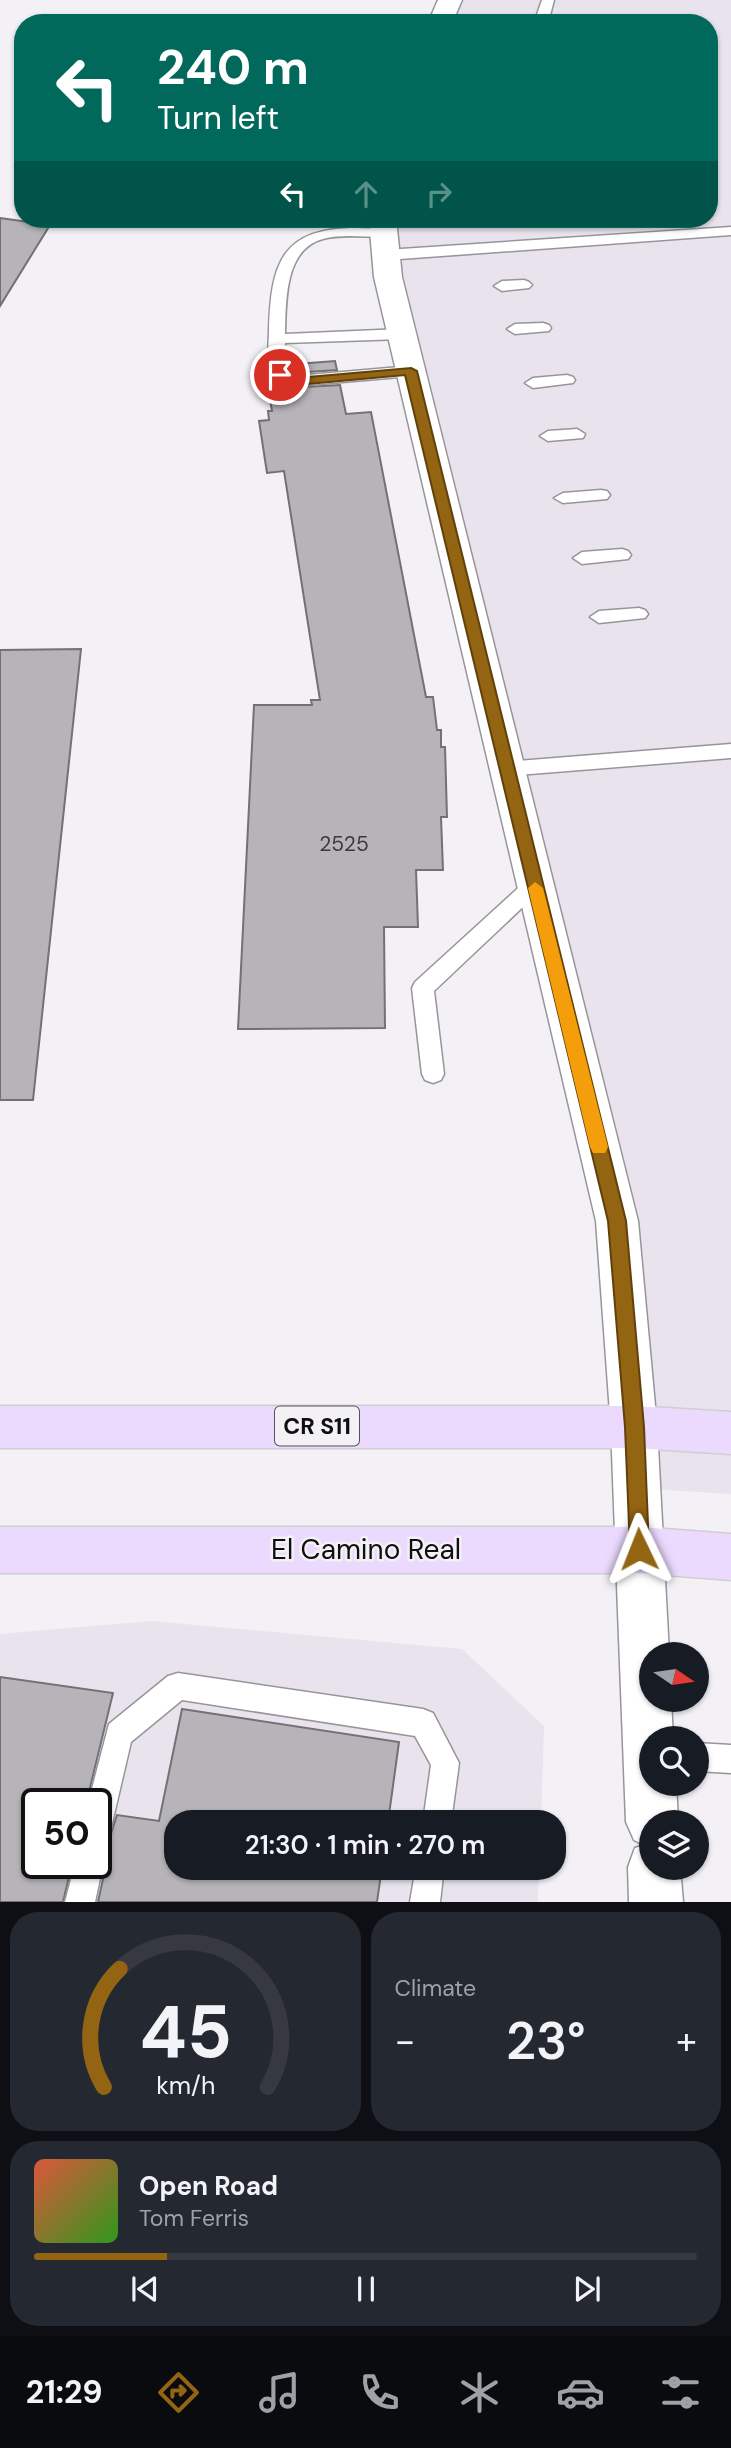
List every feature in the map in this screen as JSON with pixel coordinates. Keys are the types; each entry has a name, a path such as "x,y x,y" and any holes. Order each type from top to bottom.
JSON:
{"main road":[{"path":"384,236 402,334 617,1221 634,1427 648,1726"},
{"name":"CR S11","path":"0,1427 634,1427 731,1433"},
{"name":"El Camino Real","path":"0,1550 639,1549 731,1557"},
{"path":"655,1880 656,1902"}],"lane":[{"path":"411,371 308,380 280,375 276,365 278,287 284,272 303,244 320,235 731,230"},
{"path":"502,286 524,285"},
{"path":"515,329 542,328"},
{"path":"277,339 402,334"},
{"path":"533,383 567,380"},
{"path":"548,436 577,434"},
{"path":"563,498 601,495"},
{"path":"582,558 622,555"},
{"path":"599,617 639,614"},
{"path":"506,769 731,751"},
{"path":"433,1074 423,988 534,884"},
{"path":"106,1788 119,1734 178,1686 423,1723 445,1763 439,1810"},
{"path":"709,1758 731,1759"},
{"path":"80,1902 85,1879"},
{"path":"425,1902 428,1880"}],"shaded area":[{"path":"449,0 731,0 731,1494 635,1488 630,1326 383,257 380,228 718,228 718,14 443,14"},
{"path":"151,1621 462,1649 544,1726 541,1810 164,1810 164,1880 539,1880 538,1902 0,1902 0,1634"}],"building":[{"path":"0,218 14,220 14,228 48,228 0,306"},
{"path":"335,361 337,370 308,372 298,370 297,364"},
{"path":"340,385 346,414 371,412 426,697 433,697 437,730 441,730 441,747 445,747 447,817 441,817 443,870 416,870 418,927 384,927 385,1028 238,1029 254,705 312,705 311,700 320,700 284,471 267,473 259,421 269,420 268,411 272,411 268,389"},
{"path":"81,649 33,1100 0,1100 0,650"},
{"path":"0,1677 113,1693 90,1788 21,1788 21,1879 68,1879 63,1902 0,1902"},
{"path":"182,1709 399,1742 390,1810 164,1810 164,1880 380,1880 377,1902 98,1902 103,1879 112,1879 112,1831 117,1815 159,1821"}],"slow traffic":[{"path":"535,888 599,1147"}],"route":[{"path":"280,375 308,380 411,371 617,1221 634,1427 639,1549"}]}
